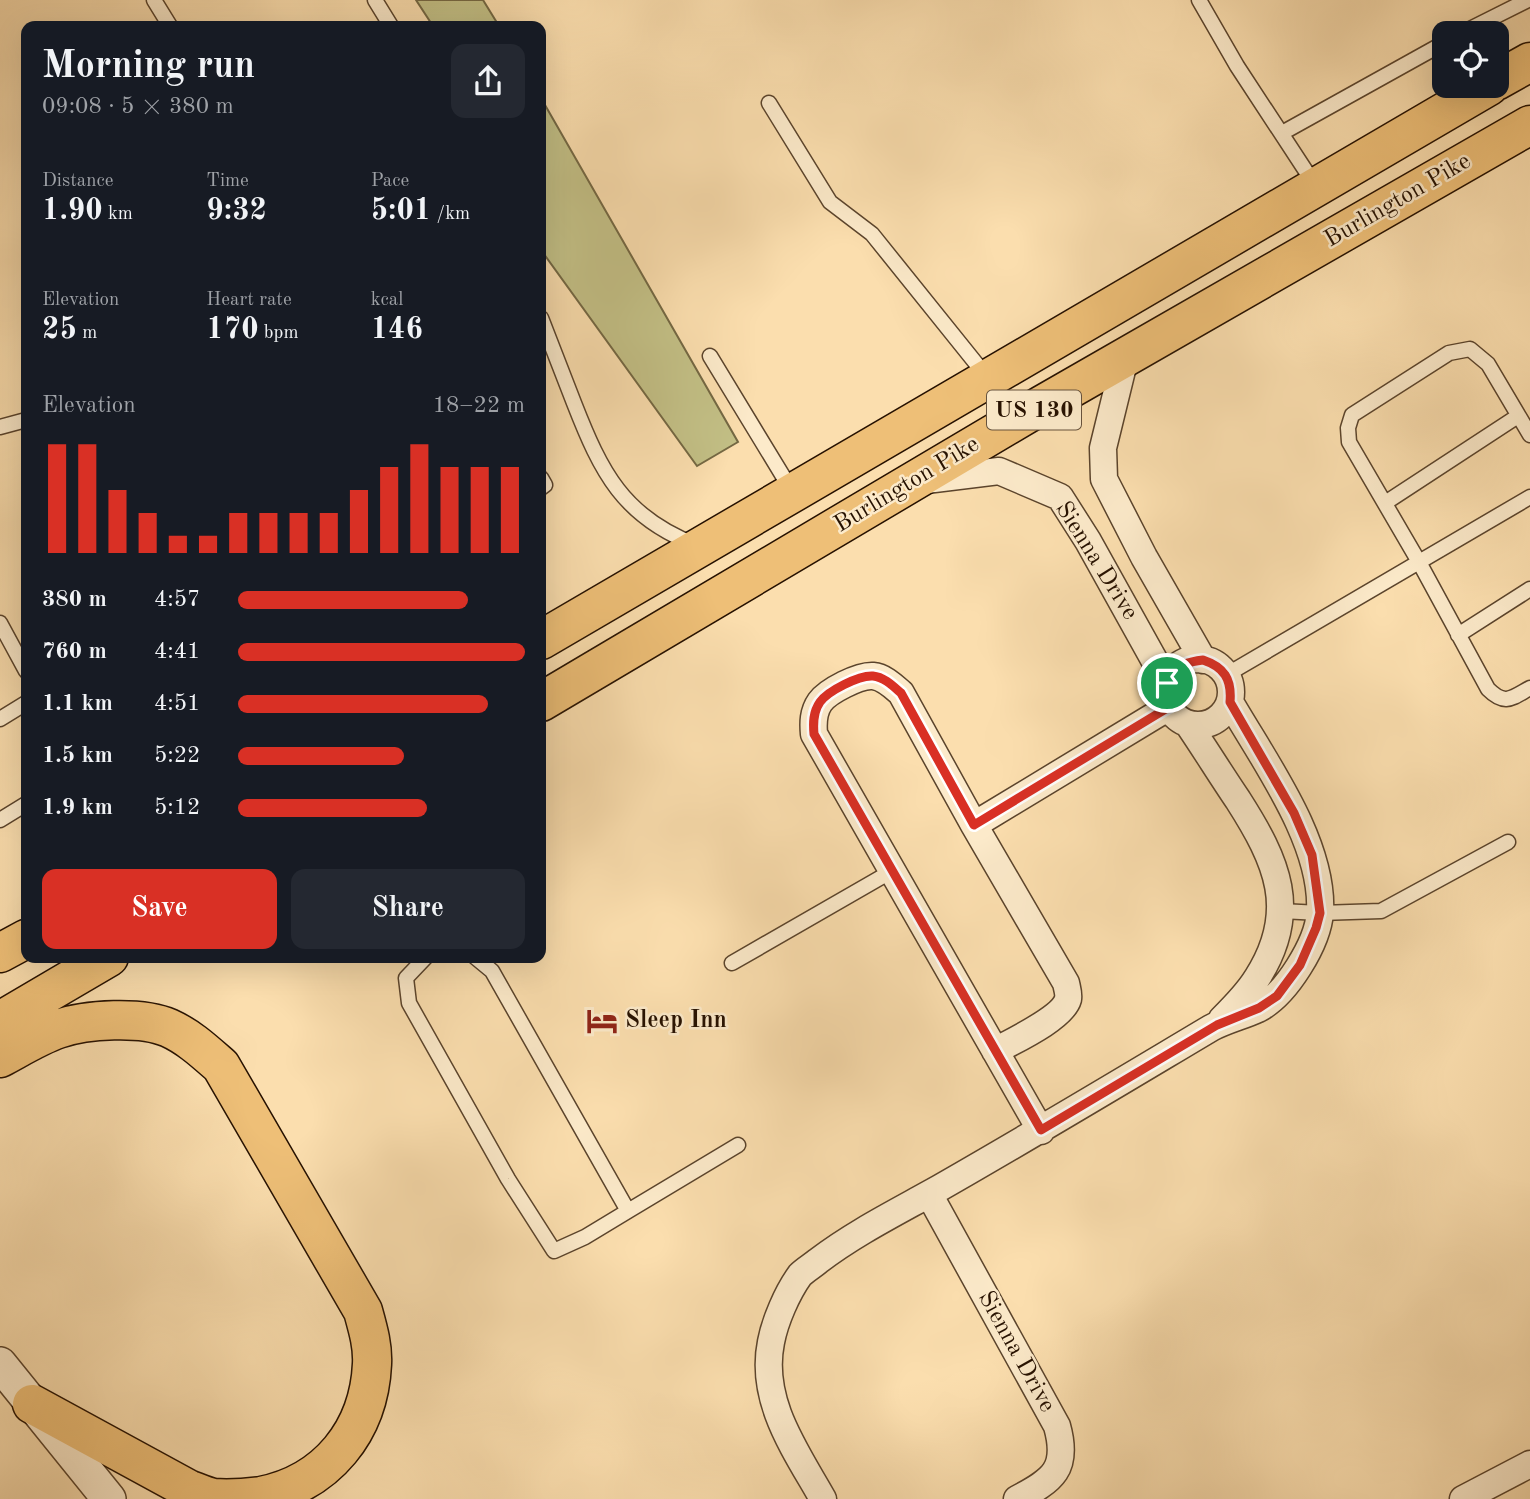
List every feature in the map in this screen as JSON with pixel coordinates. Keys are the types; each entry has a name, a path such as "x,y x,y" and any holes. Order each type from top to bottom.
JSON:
{"highway":[{"name":"Burlington Pike","path":"1509,73 1530,62"},
{"name":"Burlington Pike","path":"546,637 1464,98"},
{"name":"Burlington Pike","path":"546,699 913,481 1530,125"},
{"path":"0,940 21,934"},
{"path":"0,953 21,942"},
{"path":"0,1021 99,963"},
{"path":"0,1058 58,1028 99,1021 121,1020 168,1027 198,1045 221,1066 363,1311 370,1336 370,1384 356,1429 342,1450 321,1469 297,1485 270,1494 243,1499 214,1498 188,1489 32,1404"}],"street":[{"name":"Sienna Drive","path":"823,1499 780,1423 770,1385 771,1343 783,1307 801,1274 836,1247 1041,1130 1217,1025 1259,1008 1277,996 1300,965 1320,913 1312,855 1294,813 1230,702 1231,688 1227,675 1216,664 1203,660 1144,557 1104,479 1103,448 1125,358"},
{"name":"Sienna Drive","path":"913,481 999,471 1060,497 1102,565 1175,705 1259,834 1271,858 1279,884 1282,911 1277,935 1258,977 1217,1025"},
{"path":"1175,705 1174,670 1188,662 1203,660"},
{"path":"995,1051 1051,1018 1064,1007 1069,996 1066,983 901,693 889,682 873,676 856,680 835,689 820,702 813,718 814,734 995,1051 1041,1130"},
{"path":"1175,705 1205,725 1220,717 1230,702"},
{"path":"974,825 1175,705"},
{"name":"Sienna Drive","path":"929,1194 1057,1426 1062,1443 1061,1460 1055,1474 1041,1487 1017,1499"},
{"path":"0,1364 109,1499"},
{"path":"1463,1499 1530,1464"}],"lane":[{"path":"154,0 167,21"},
{"path":"375,0 388,21"},
{"path":"1199,0 1237,66 1316,186"},
{"path":"1486,21 1528,0"},
{"path":"1282,133 1432,50"},
{"path":"769,103 830,202 872,234 988,379"},
{"path":"546,331 592,448 611,481 622,496 650,521 700,546"},
{"path":"1530,435 1488,364 1470,349 1449,353 1352,415 1348,428 1349,442 1419,562 1488,689 1497,698 1509,699 1530,688"},
{"path":"710,356 793,493"},
{"path":"1385,503 1518,416"},
{"path":"0,427 21,421"},
{"path":"1227,675 1530,497"},
{"path":"1458,635 1530,589"},
{"path":"0,623 21,662"},
{"path":"0,719 21,706"},
{"path":"0,820 21,807"},
{"path":"1282,911 1381,911 1508,842"},
{"path":"732,963 892,871"},
{"path":"420,963 406,978 409,1003 508,1179 554,1251 585,1237 738,1145"},
{"path":"482,963 492,971 628,1211"}],"shaded area":[{"path":"416,0 483,0 496,21 430,21"},
{"path":"546,107 738,442 697,466 546,257"}],"place":[{"name":"Sleep Inn","path":"602,1021"}],"route":[{"path":"1203,660 1216,664 1227,675 1231,688 1230,702 1294,813 1312,855 1320,913 1316,928 1300,965 1277,996 1259,1008 1217,1025 1041,1130 814,734 813,718 820,702 835,689 873,676 889,682 901,693 974,825 1169,707 1165,695 1167,683 1174,670 1188,662 1203,660"}]}
